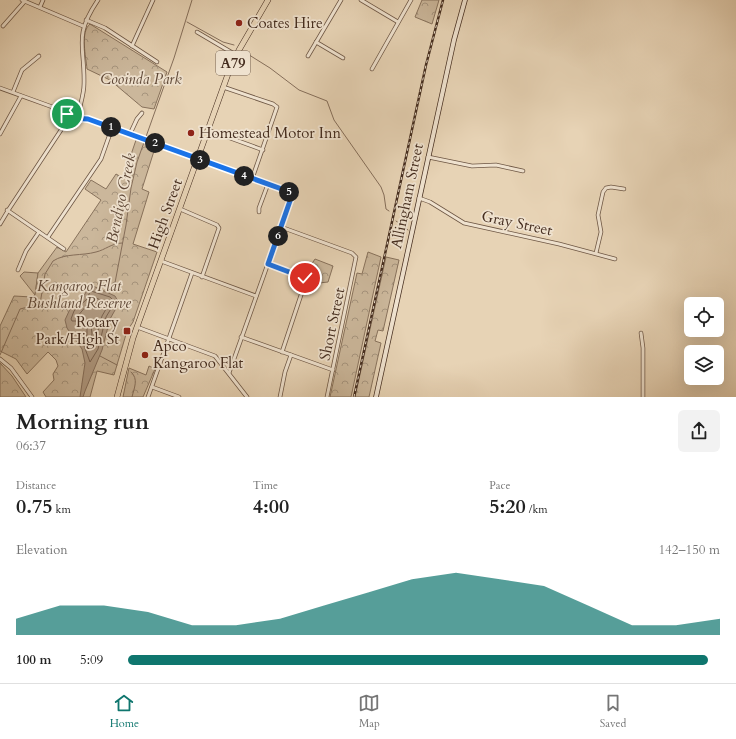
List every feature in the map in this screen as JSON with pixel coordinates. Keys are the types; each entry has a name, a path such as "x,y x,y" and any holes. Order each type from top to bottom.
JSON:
{"highway":[{"name":"High Street","path":"117,397 137,326 223,87 236,55 268,0"}],"street":[{"path":"40,8 43,0"},
{"path":"76,118 79,112 84,84 81,44 83,26 98,0"},
{"path":"132,46 153,0"},
{"path":"308,56 341,0"},
{"path":"361,0 398,22"},
{"path":"372,69 411,0"},
{"name":"Allingham Street","path":"376,397 454,40 465,0"},
{"path":"3,26 24,1 83,26"},
{"path":"86,20 105,28 157,62"},
{"path":"197,32 236,55"},
{"path":"316,42 343,58"},
{"path":"13,92 22,70 38,56"},
{"path":"223,87 273,104 277,107 252,179"},
{"path":"0,88 58,109 72,119"},
{"path":"0,134 21,96"},
{"path":"63,128 71,108 81,99"},
{"path":"58,109 71,108 88,119"},
{"path":"130,134 137,119 142,113"},
{"path":"0,224 7,210 63,128 72,119 76,118 88,119 268,184 291,194 281,228 229,373"},
{"path":"48,238 101,159 112,128"},
{"path":"208,130 263,150"},
{"path":"428,157 472,166 496,165 523,171"},
{"path":"260,212 259,208 268,184"},
{"path":"596,253 600,235 598,219 603,192 609,187 624,189"},
{"name":"Gray Street","path":"419,198 430,202 453,218 469,225 596,253 615,259"},
{"path":"180,208 217,225 219,228 202,277"},
{"path":"7,210 64,249"},
{"name":"Short Street","path":"281,228 356,255 357,260 327,397"},
{"path":"18,270 26,251 39,232"},
{"path":"160,261 256,296"},
{"path":"268,264 305,278 306,281 282,352"},
{"path":"148,397 192,273"},
{"path":"137,326 212,354 247,397"},
{"path":"641,333 643,348 643,397"},
{"path":"241,337 333,370"},
{"path":"280,397 285,372 291,355"},
{"path":"0,359 11,368 32,397"},
{"path":"152,387 179,397"}],"green space":[{"path":"422,0 439,0 432,24 415,17"},
{"name":"Cooinda Park","path":"90,24 167,72 154,109 142,107 110,80 87,69 84,39 87,28"},
{"name":"Kangaroo Flat Bushland Reserve","path":"136,140 151,145 149,149 154,151 142,189 149,192 133,244 157,252 133,322 127,331 114,375 97,371 90,397 46,397 43,392 54,380 53,374 58,366 56,360 48,352 27,374 16,359 0,351 0,326 14,296 32,297 35,295 38,273 57,247 66,252 101,200 85,189 91,180 106,189 116,174 123,178"},
{"path":"368,252 381,257 351,397 330,397 357,273 362,274"},
{"path":"386,257 399,260 383,331 378,330 375,341 381,343 369,397 355,397"},
{"path":"315,259 333,266 328,282 310,284 310,277 305,274"},
{"path":"24,272 38,273 35,295 20,276"},
{"path":"0,363 12,376 26,397 0,397"},
{"path":"149,366 155,369 143,397 123,397 129,368 146,375"}],"water":[{"path":"93,286 115,296 119,303 110,319 102,350 83,397 80,397 85,363 82,349 67,328 65,320 70,309 83,298 88,288"}],"waterway":[{"name":"Bendigo Creek","path":"114,288 126,225 131,188 137,162 174,58 192,0"},
{"path":"187,22 223,42 234,45"},
{"path":"246,53 270,68 299,90 327,101 334,120 381,187 386,209 389,211"},
{"path":"396,221 408,230"},
{"path":"0,355 20,309 40,304 45,274 53,261 58,258 96,252 115,244 122,243"},
{"path":"100,356 117,365"},
{"path":"131,372 135,378 135,387 132,397"}],"railway":[{"path":"354,397 426,65 443,0"}],"place":[{"name":"Coates Hire","path":"239,23"},
{"name":"Homestead Motor Inn","path":"191,133"},
{"name":"Rotary Park/High St","path":"127,331"},
{"name":"Apco Kangaroo Flat","path":"145,355"}],"route":[{"path":"67,114 68,117 72,119 88,119 290,192 291,198 268,264 305,278"}]}
